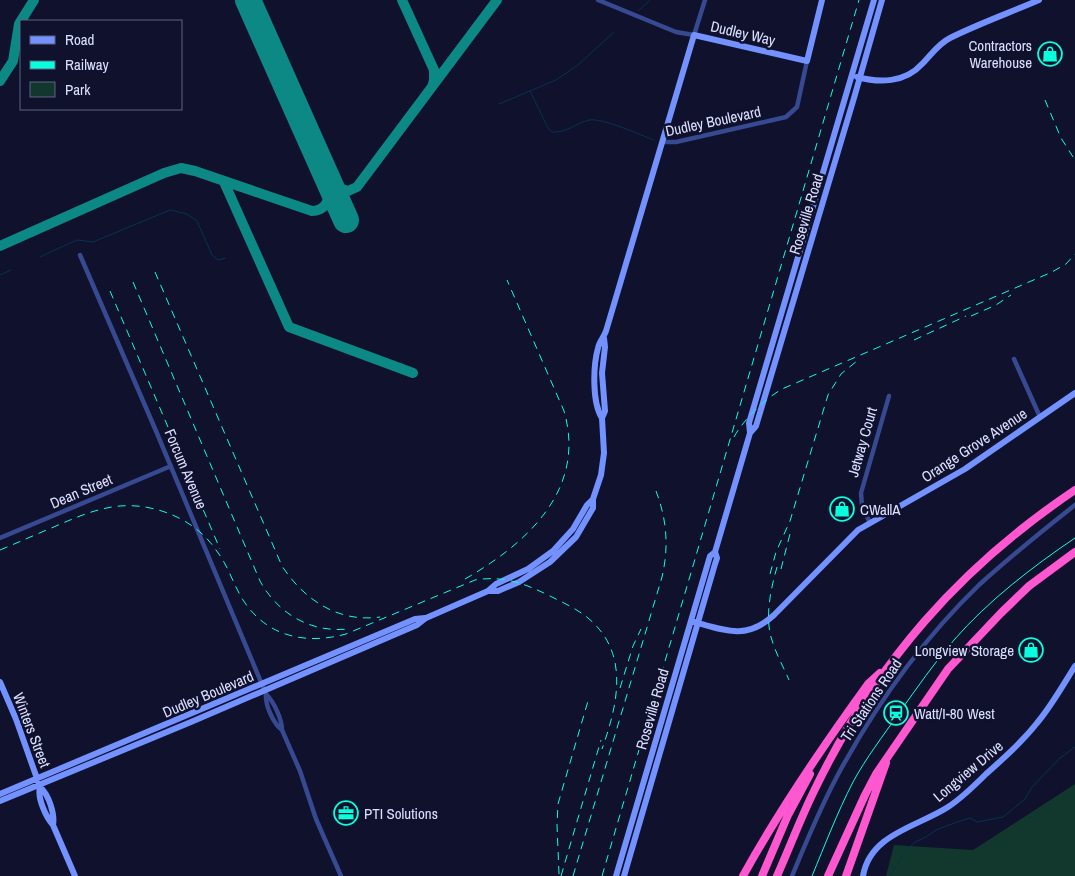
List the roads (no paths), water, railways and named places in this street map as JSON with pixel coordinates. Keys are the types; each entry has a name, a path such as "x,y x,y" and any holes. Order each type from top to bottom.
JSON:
{"highway":[{"path":"777,876 815,789 833,754 894,659 929,614 990,554 1024,526 1075,490"},
{"path":"828,876 865,795 893,748 948,670 973,640 1029,586 1075,552"},
{"path":"743,876 777,816 824,745 868,684 894,659"},
{"path":"762,876 788,816 824,745"},
{"path":"846,876 893,748"}],"main road":[{"name":"Dudley Boulevard","path":"807,61 822,0"},
{"name":"Roseville Road","path":"624,876 717,558 715,552 750,433 749,423 751,415 874,0"},
{"name":"Roseville Road","path":"750,433 756,426 882,0"},
{"path":"851,75 882,81 901,78 920,66 934,50 949,38 1039,0"},
{"name":"Dudley Way","path":"663,142 694,35 807,61"},
{"name":"Dudley Boulevard","path":"0,794 39,783 264,690 415,619 426,618 488,591 498,590 519,582 550,562 568,545 582,527 593,508 593,499 602,464 604,437 602,373 605,347 604,338 663,142"},
{"name":"Orange Grove Avenue","path":"691,621 730,632 745,631 759,626 774,615 852,535 870,523 966,470 1075,393"},
{"name":"Roseville Road","path":"616,876 710,556 715,552"},
{"name":"Longview Drive","path":"863,876 871,855 885,839 955,802 1016,746 1047,711 1075,666"},
{"name":"Winters Street","path":"0,682 54,818 53,826 75,876"},
{"path":"0,801 39,783"}],"street":[{"path":"598,0 676,32 694,35 705,0"},
{"name":"Dudley Boulevard","path":"663,142 676,142 786,117 797,107 807,61"},
{"name":"Forcum Avenue","path":"80,255 171,466 264,690 277,727 282,730 300,771 316,819 341,876"},
{"path":"1014,359 1040,417"},
{"name":"Jetway Court","path":"870,523 862,506 861,493 889,396"},
{"name":"Dean Street","path":"0,538 171,466"},
{"name":"Tri Stations Road","path":"792,876 840,770 890,689 934,633 979,586 1075,505"}],"waterway":[{"path":"638,11 650,0"},
{"path":"499,104 556,80 578,65 614,32"},
{"path":"530,91 548,128 552,132 562,131 584,121 596,120 654,140"},
{"path":"40,257 78,240 93,242 170,210 187,214 197,221 212,255 218,260 225,258"},
{"path":"0,275 11,270"},
{"path":"890,876 906,851 915,842 936,830 970,818 977,822 1003,817 1025,799 1032,787 1060,758 1075,747"}],"tram line":[{"path":"812,876 842,805 858,773 919,685 954,640 996,598 1075,538"}],"railway":[{"path":"602,876 859,0"},
{"path":"1045,100 1061,138 1075,160"},
{"path":"734,437 755,410 782,389 1052,272 1066,264 1075,254"},
{"path":"155,272 282,566 301,589 312,599 324,606 350,616 380,617"},
{"path":"465,579 488,565 529,531 546,512 559,490 567,466 569,439 564,411 507,280"},
{"path":"133,282 260,581 267,593 286,612 297,619 321,628 348,629"},
{"path":"110,291 220,549"},
{"path":"971,316 996,305 1011,295"},
{"path":"914,340 966,316"},
{"path":"770,574 776,552 790,521 828,395 841,374 857,361"},
{"path":"573,876 662,577 666,555 666,534 663,512 656,491"},
{"path":"0,550 87,513 120,506 147,507 186,522 208,539 224,562 243,600 253,613 264,622 288,635 316,639 346,634 475,580 496,579 515,582 542,592 584,615 601,632 610,647 615,663 616,697 602,749"},
{"path":"781,569 791,530"},
{"path":"777,567 770,602 769,629 789,680"},
{"path":"620,688 633,646 641,629"},
{"path":"559,874 558,804 588,701"},
{"path":"561,876 601,740"}],"place":[{"name":"Contractors Warehouse","path":"1050,54"},
{"name":"CWallA","path":"842,509"},
{"name":"Longview Storage","path":"1031,650"},
{"name":"Watt/I-80 West","path":"896,713"},
{"name":"PTI Solutions","path":"346,813"}]}
